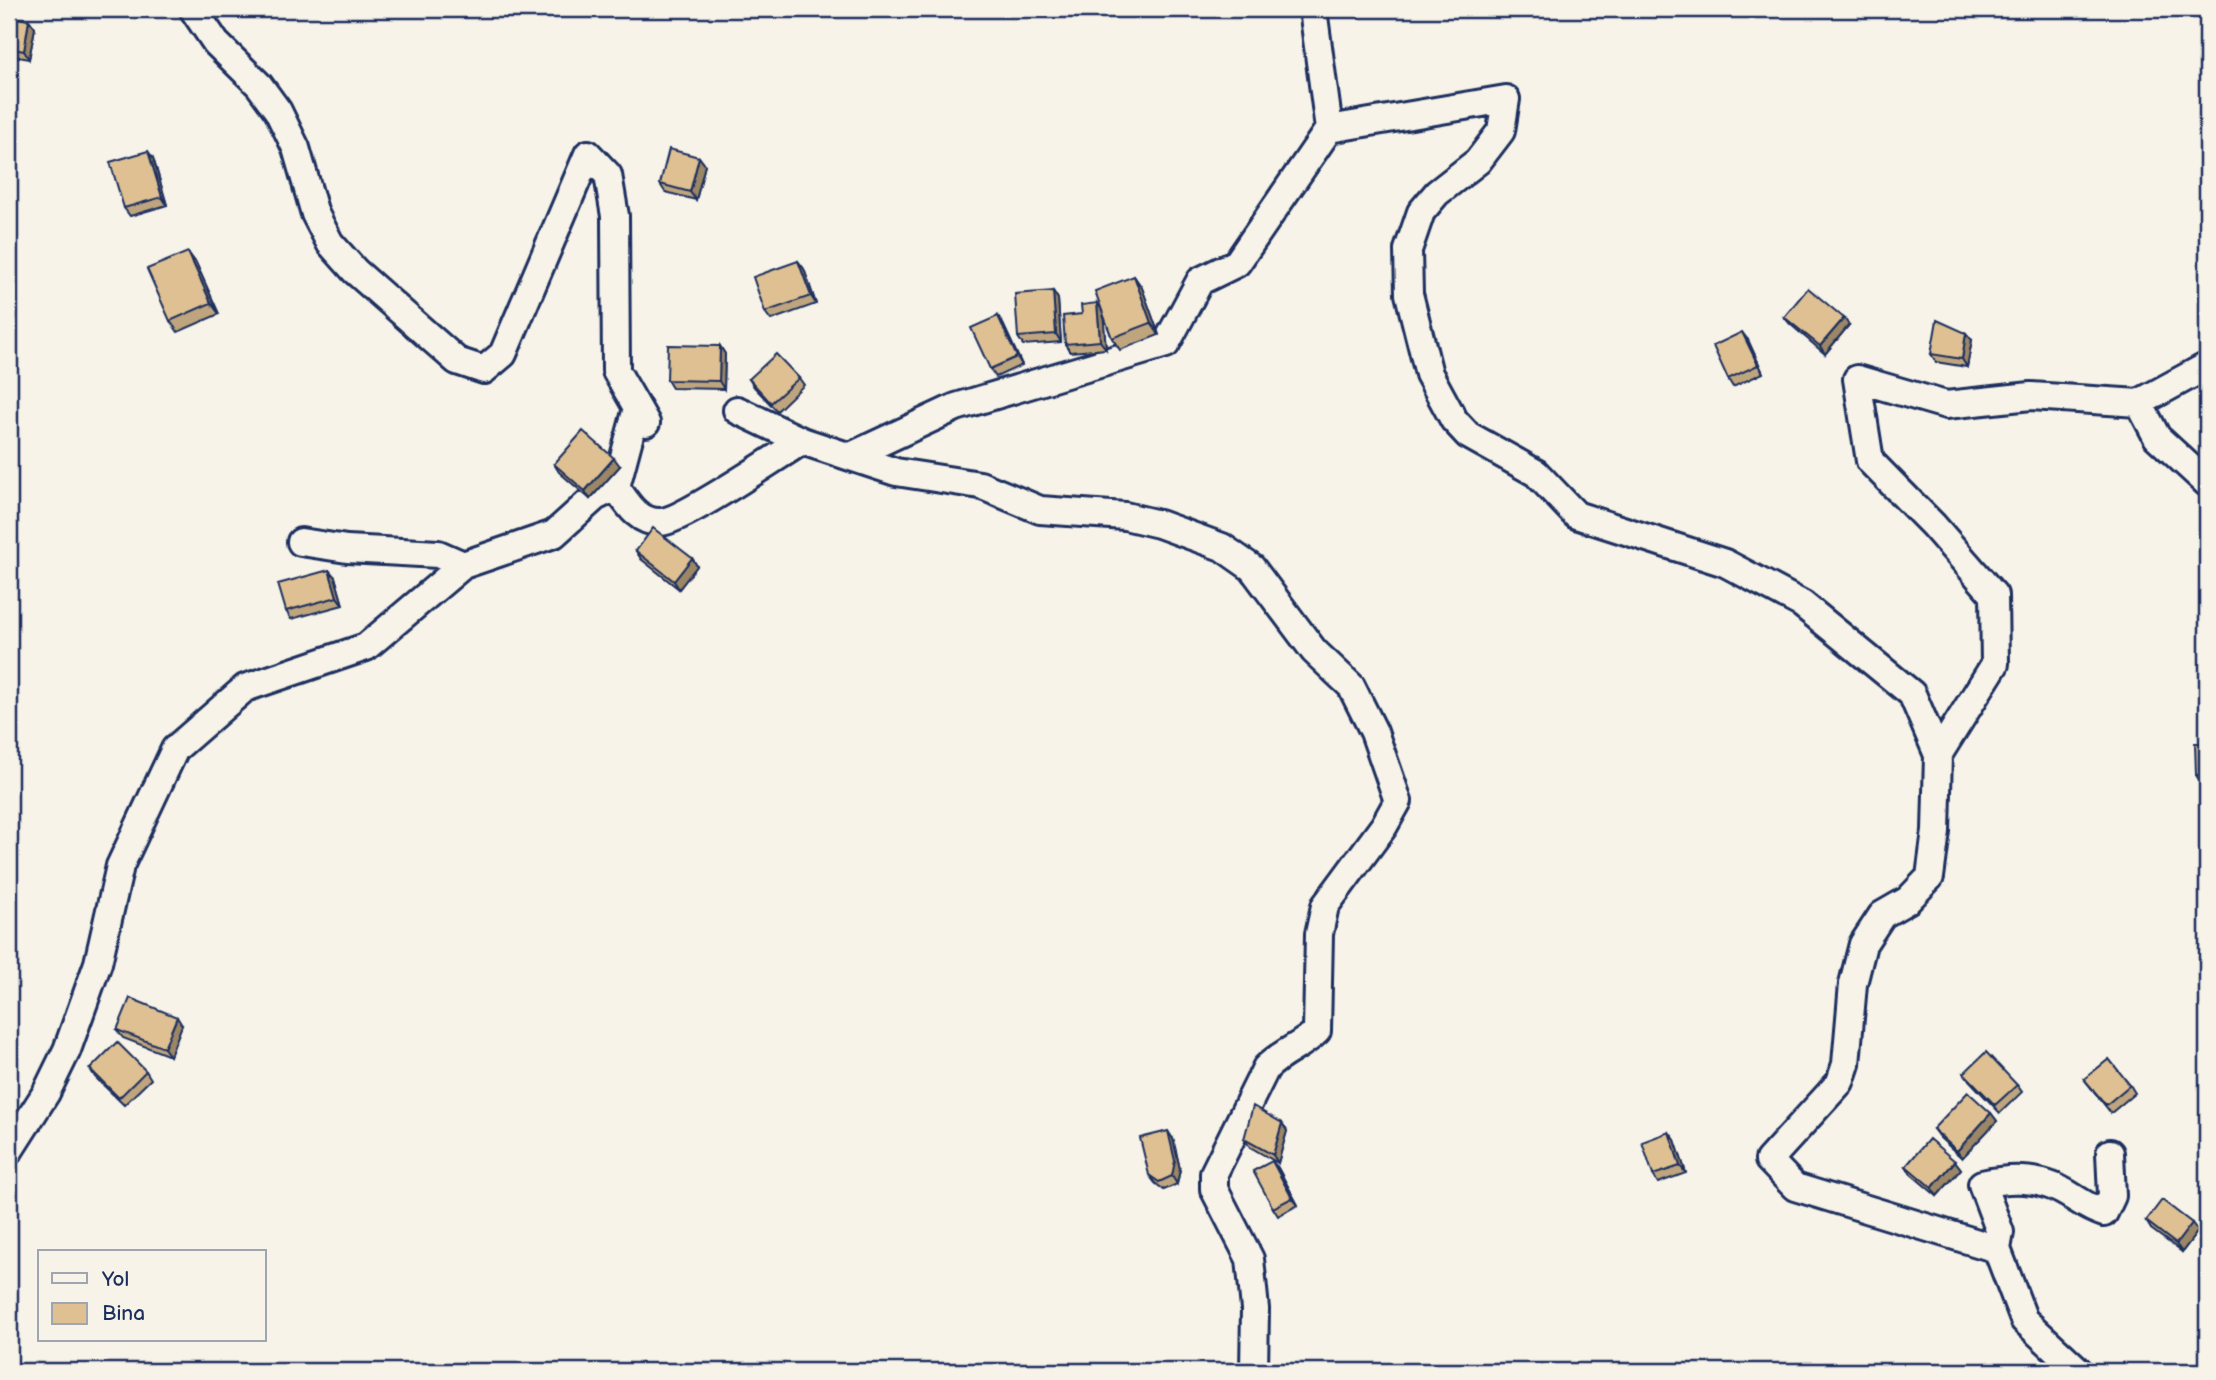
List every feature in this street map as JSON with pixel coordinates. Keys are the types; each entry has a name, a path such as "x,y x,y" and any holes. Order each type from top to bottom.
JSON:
{"street":[{"path":"9,1151 46,1093 67,1050 97,963 120,866 175,749 245,688 366,647 463,565 554,534 595,498 616,487 642,416 615,371 615,216 608,175 588,154 503,354 484,370 457,361 355,271 330,243 315,214 296,148 278,111 259,85 216,43 193,9"},
{"path":"850,456 956,407 1166,344 1200,281 1237,262 1329,129 1313,9"},
{"path":"1329,129 1506,99 1502,131 1478,161 1437,193 1422,212 1408,250 1409,294 1429,374 1454,420 1468,435 1536,473 1576,514 1725,563 1802,604 1912,694 1938,755 1936,831 1930,877 1908,900 1882,915 1863,944 1853,984 1846,1064 1840,1082 1769,1160 1795,1187 1997,1249"},
{"path":"1938,755 1995,664 1994,596 1933,525 1870,461 1857,379 1946,405 2031,396 2139,403 2207,366"},
{"path":"2139,403 2157,437 2207,483"},
{"path":"737,410 802,441 896,472 980,485 1040,510 1125,516 1159,524 1222,547 1251,568 1314,651 1351,687 1374,732 1398,800 1384,826 1325,906 1319,934 1317,1031 1307,1041 1279,1055 1266,1068 1214,1173 1214,1189 1250,1259 1255,1309 1254,1371"},
{"path":"616,487 636,514 662,522 689,511 802,441"},
{"path":"301,542 347,549 438,554 463,565"},
{"path":"2079,1371 2024,1320 1997,1249 2000,1232 1982,1184 2007,1178 2050,1185 2090,1209 2104,1213 2112,1196 2110,1153"}],"building":[{"path":"9,17 29,20 24,51 9,48"},
{"path":"669,149 699,157 690,192 660,184"},
{"path":"148,151 162,197 124,208 110,162"},
{"path":"188,252 211,303 170,321 147,269"},
{"path":"798,261 811,296 765,312 753,277"},
{"path":"1134,276 1151,323 1112,338 1095,291"},
{"path":"1808,288 1844,318 1820,346 1784,317"},
{"path":"1053,291 1056,334 1018,337 1015,294"},
{"path":"1097,303 1100,341 1065,344 1063,316 1082,314 1081,305"},
{"path":"998,316 1017,357 990,369 971,328"},
{"path":"1937,320 1966,333 1962,359 1931,354"},
{"path":"1742,332 1758,365 1728,379 1713,346"},
{"path":"668,345 720,346 719,381 667,380"},
{"path":"776,354 799,378 771,403 749,379"},
{"path":"583,431 614,458 585,491 554,464"},
{"path":"653,528 692,558 674,581 636,551"},
{"path":"329,570 337,597 286,611 278,584"},
{"path":"2195,743 2207,743 2207,775 2196,775"},
{"path":"130,998 177,1017 164,1048 117,1030"},
{"path":"117,1042 146,1071 119,1098 90,1069"},
{"path":"1986,1052 2017,1085 1995,1105 1964,1073"},
{"path":"2109,1059 2130,1085 2106,1105 2084,1079"},
{"path":"1968,1092 1991,1113 1957,1151 1933,1129"},
{"path":"1253,1106 1282,1123 1273,1155 1244,1139"},
{"path":"1168,1131 1175,1161 1172,1176 1159,1182 1149,1175 1140,1138"},
{"path":"1669,1132 1680,1166 1653,1175 1642,1142"},
{"path":"1929,1139 1955,1161 1932,1188 1906,1166"},
{"path":"1272,1161 1292,1198 1273,1208 1253,1171"},
{"path":"2162,1200 2192,1223 2176,1244 2146,1221"}]}
